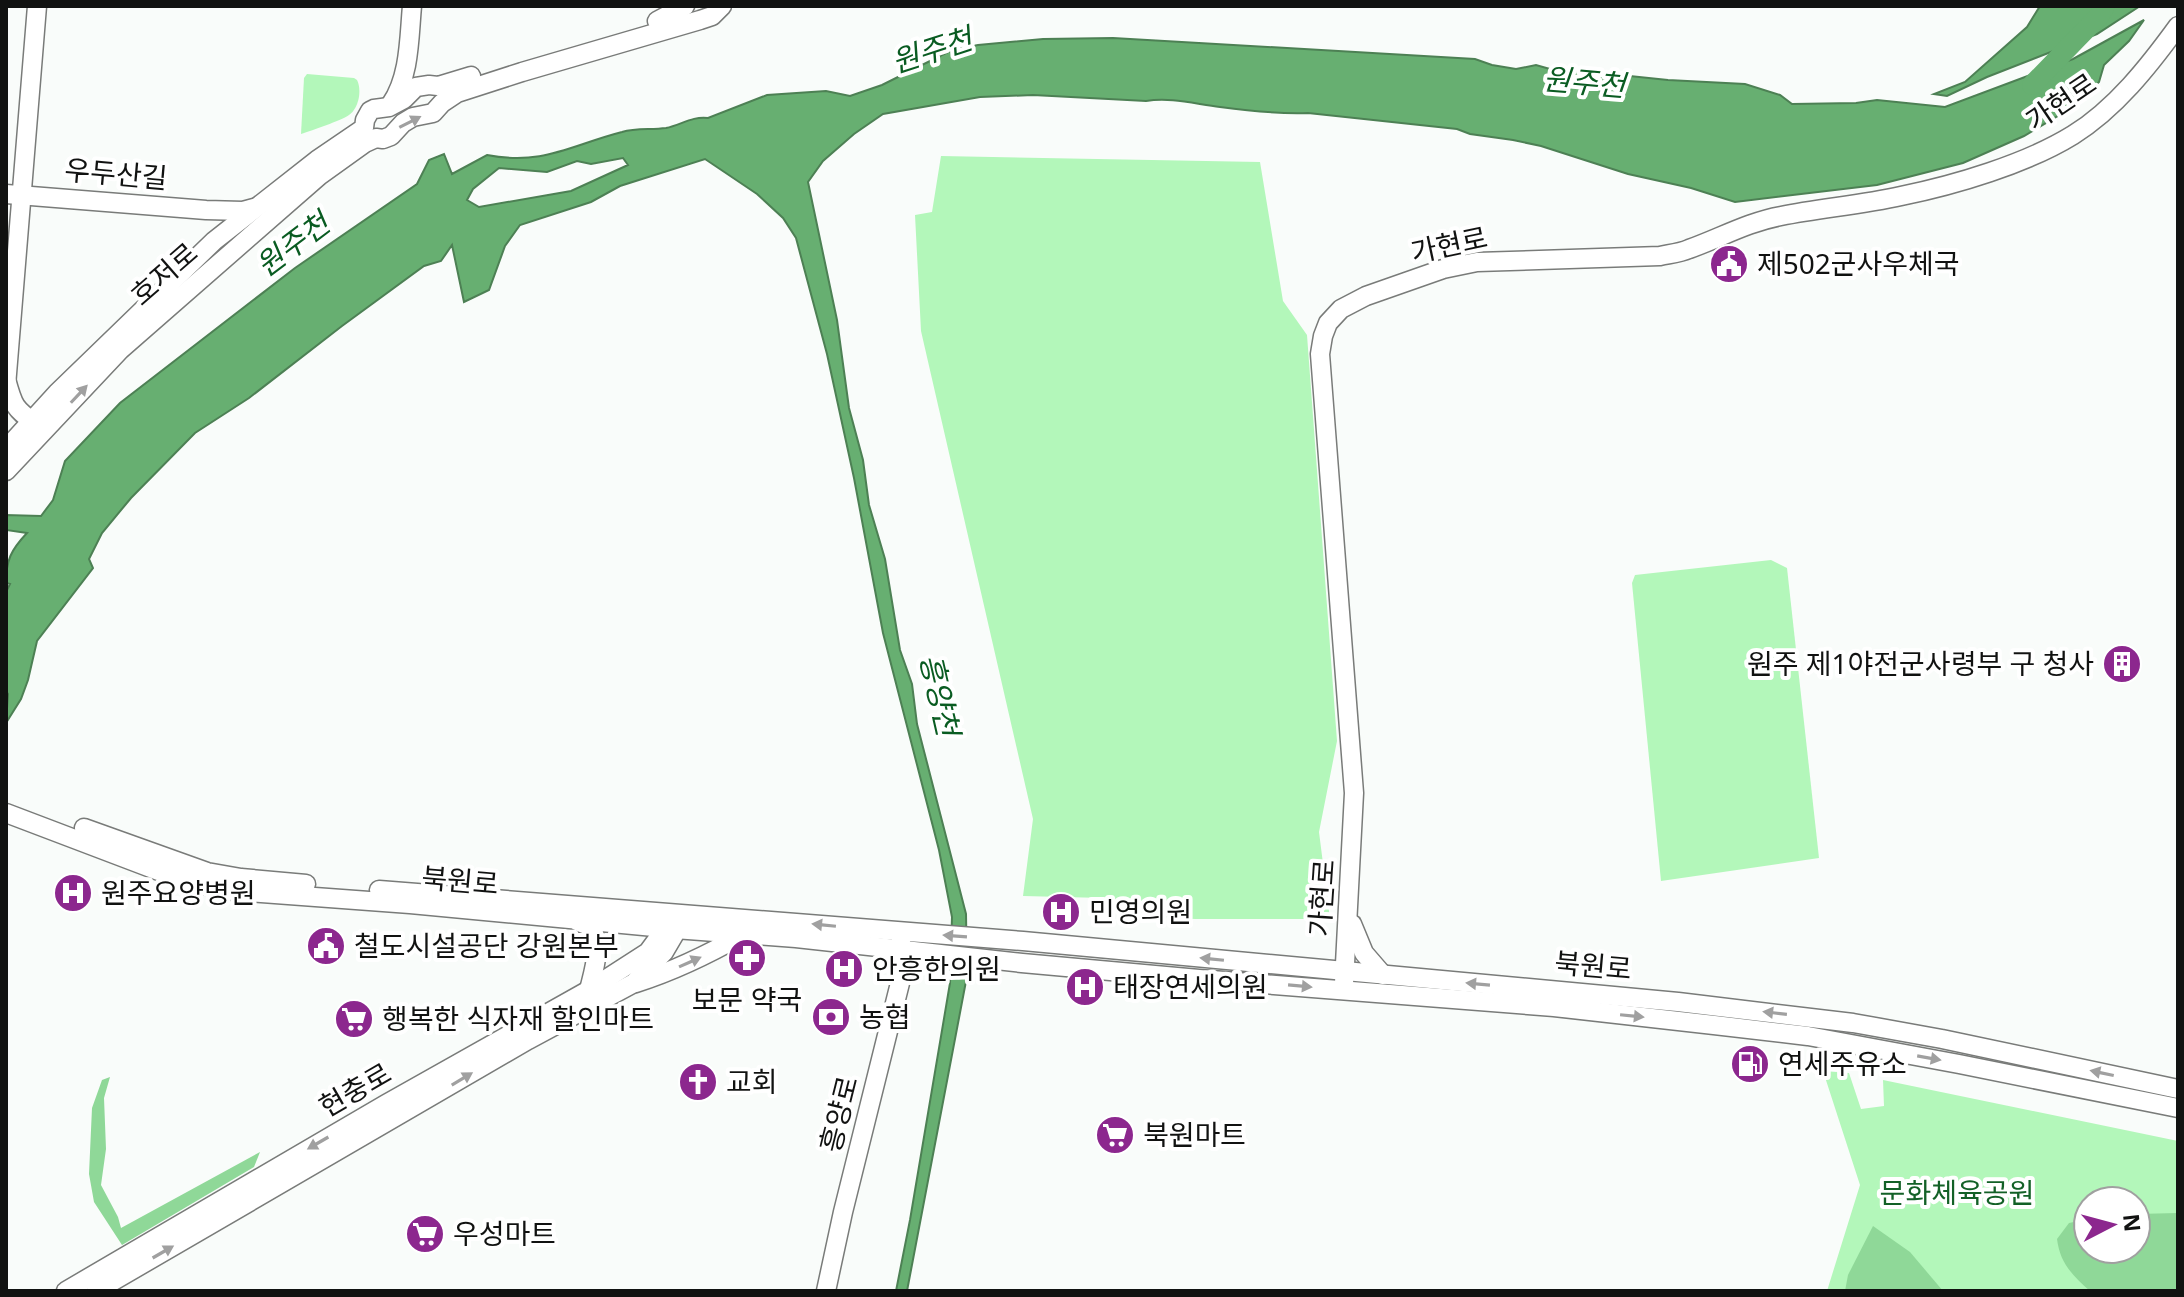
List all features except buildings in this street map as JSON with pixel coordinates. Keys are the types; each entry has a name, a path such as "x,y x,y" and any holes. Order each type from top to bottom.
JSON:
{"street":[{"name":"우두산길","path":"6,386 14,195 37,6"},
{"path":"389,107 405,71 412,6"},
{"path":"657,21 685,6"},
{"path":"657,21 695,10 740,6"},
{"name":"호저로","path":"6,449 38,426 120,350 240,232 352,152 369,127 374,109 389,107 404,99 416,87 424,85 440,94 457,93 711,9"},
{"name":"호저로","path":"440,94 657,21"},
{"name":"가현로","path":"1345,981 1354,793 1320,354 1328,323 1341,309 1366,296 1443,269 1477,262 1660,256 1688,250 1747,224 1959,183 2018,161 2073,135 2117,100 2178,26"},
{"path":"405,71 416,87"},
{"path":"348,140 361,115 367,94 369,127"},
{"name":"호저로","path":"369,127 383,139 391,136 413,117 433,113 440,94"},
{"name":"호저로","path":"6,471 38,426 49,401 214,241 240,232 258,207 317,160 369,127"},
{"name":"우두산길","path":"14,195 206,210 243,211 258,207"},
{"path":"206,210 216,216 219,223 214,241"},
{"path":"6,379 23,404 49,401"},
{"path":"6,379 12,402 19,413 38,426"},
{"name":"북원로","path":"12,808 172,876 221,890 575,920 670,921 744,934 796,938 906,942 998,940 1345,981 1555,999 1678,1002 1853,1023 2178,1089"},
{"name":"북원로","path":"12,808 223,875 906,942 999,960 1199,979 1345,981 1383,975 1808,1036 2178,1108"},
{"path":"1348,912 1364,953 1383,975"},
{"path":"575,920 589,928 594,936 596,956 589,990"},
{"name":"현충로","path":"66,1291 525,1034 634,983 664,952 670,921"},
{"name":"현충로","path":"525,1034 648,952 670,921"},
{"path":"634,983 675,969 744,934"},
{"name":"흥양로","path":"826,1291 900,983 906,942"},
{"path":"1853,1023 1853,1044"},
{"name":"현충로","path":"96,1291 390,1111"}],"green space":[{"path":"307,74 354,78 359,84 359,94 355,108 349,115 301,134 304,78"},
{"path":"941,156 1260,162 1283,301 1307,335 1337,741 1319,832 1330,919 1195,919 1133,915 1104,898 1023,896 1033,819 921,331 915,215 932,212"},
{"path":"1771,560 1787,568 1819,858 1661,881 1632,583 1635,575"},
{"name":"문화체육공원","path":"1823,1071 1849,1073 1861,1109 1884,1106 1883,1080 2178,1141 2178,1291 1827,1291 1860,1185"}],"shaded area":[{"path":"110,1077 104,1098 106,1149 101,1185 121,1228 260,1152 254,1167 122,1245 94,1202 89,1174 92,1108 102,1080"},
{"path":"2178,1213 2178,1291 2090,1291 2064,1262 2057,1239 2072,1222 2072,1265 2152,1265 2152,1214"},
{"path":"1873,1226 1910,1252 1943,1291 1845,1291 1848,1275"}],"water":[{"path":"2040,6 2140,6 2097,34 1947,96 1934,94 1965,82 2027,27"},
{"path":"2144,20 2129,41 2104,65 2099,82 2073,107 2024,136 1963,163 1877,185 1735,202 1691,188 1628,174 1541,146 1457,129 1165,100 1033,95 980,97 883,114 823,161 808,182 837,320 849,408 863,460 869,505 885,559 900,650 912,684 917,724 966,914 967,976 907,1291 896,1291 950,983 952,917 939,850 883,633 827,354 796,238 783,218 757,194 705,159 620,186 591,202 520,225 505,246 489,290 464,302 452,245 441,261 424,266 249,398 195,433 131,498 102,533 89,559 93,568 37,641 21,699 6,723 6,592 10,584 6,583 6,575 10,556 27,533 6,530 6,515 41,516 53,500 65,461 120,403 295,268 417,184 429,160 444,154 452,174 487,155 507,158 541,156 627,131 666,128 692,119 708,118 767,95 826,91 850,96 882,85 952,50 1043,39 1113,38 1475,59 1516,69 1536,65 1557,71 1745,84 1780,95 1792,104 1877,100 1945,107 2073,59","holes":["623,158 628,165 571,191 479,207 467,200 473,189 499,168 547,172 577,161 591,164"]}],"waterway":[{"name":"원주천","path":"2032,85 2105,6"}],"place":[{"name":"제502군사우체국","path":"1729,264"},
{"name":"원주 제1야전군사령부 구 청사","path":"2122,664"},
{"name":"원주요양병원","path":"73,893"},
{"name":"민영의원","path":"1061,912"},
{"name":"철도시설공단 강원본부","path":"326,946"},
{"name":"보문 약국","path":"747,958"},
{"name":"안흥한의원","path":"844,969"},
{"name":"태장연세의원","path":"1085,987"},
{"name":"농협","path":"831,1017"},
{"name":"행복한 식자재 할인마트","path":"354,1019"},
{"name":"연세주유소","path":"1750,1064"},
{"name":"교회","path":"698,1082"},
{"name":"북원마트","path":"1115,1135"},
{"name":"우성마트","path":"425,1234"}],"water label":[{"name":"흥양천","path":"939,695"}]}
